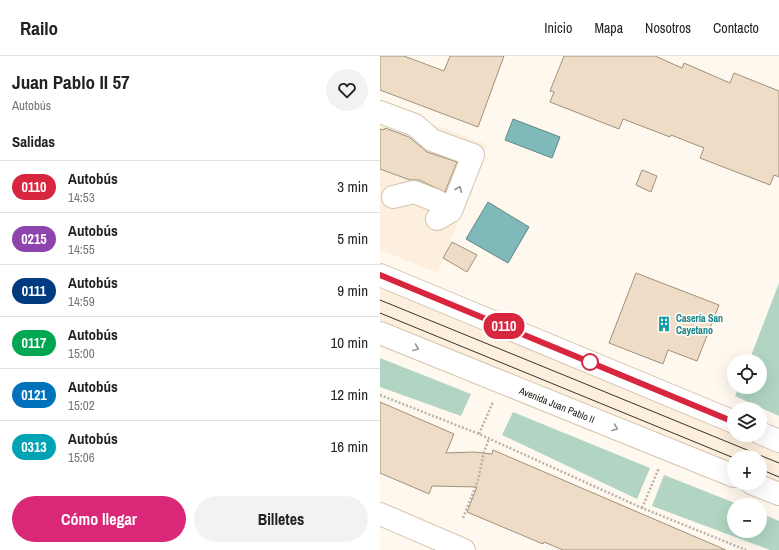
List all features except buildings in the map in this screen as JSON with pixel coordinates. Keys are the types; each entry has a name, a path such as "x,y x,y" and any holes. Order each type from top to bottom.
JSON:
{"main road":[{"path":"380,112 415,125 432,140 473,155 444,215 436,201 414,192 393,197"},
{"path":"380,275 727,419"},
{"name":"Avenida Juan Pablo II","path":"380,333 727,473"},
{"path":"767,436 779,441"},
{"path":"767,489 779,494"},
{"path":"380,514 464,550"}],"path":[{"path":"380,395 479,434 642,508 746,550"},
{"path":"479,434 494,400"},
{"path":"463,518 478,480 484,452 490,439"},
{"path":"642,508 660,467"}],"shaded area":[{"path":"380,104 488,145 438,273 380,250"},
{"path":"380,288 727,431 727,442 752,442 779,453 779,487 767,482 767,450 727,450 727,465 380,323"}],"green space":[{"path":"779,283 779,416 767,411 767,402 748,402 735,396 736,394 767,394 767,354 752,354"},
{"path":"380,358 471,394 461,416 380,387"},
{"path":"513,412 650,468 637,499 502,435"},
{"path":"664,475 727,500 727,534 652,506"},
{"path":"767,516 779,521 779,550 770,550 738,538 767,538"}],"water":[{"path":"513,119 560,137 552,158 505,140"},
{"path":"488,202 529,227 508,263 466,239"}],"tram line":[{"path":"380,300 779,463"},
{"path":"380,313 727,455"},
{"path":"767,472 779,477"}],"bus line":[{"name":"0110","path":"380,275 727,419"}],"place":[{"name":"Casería San Cayetano","path":"664,324"}]}
